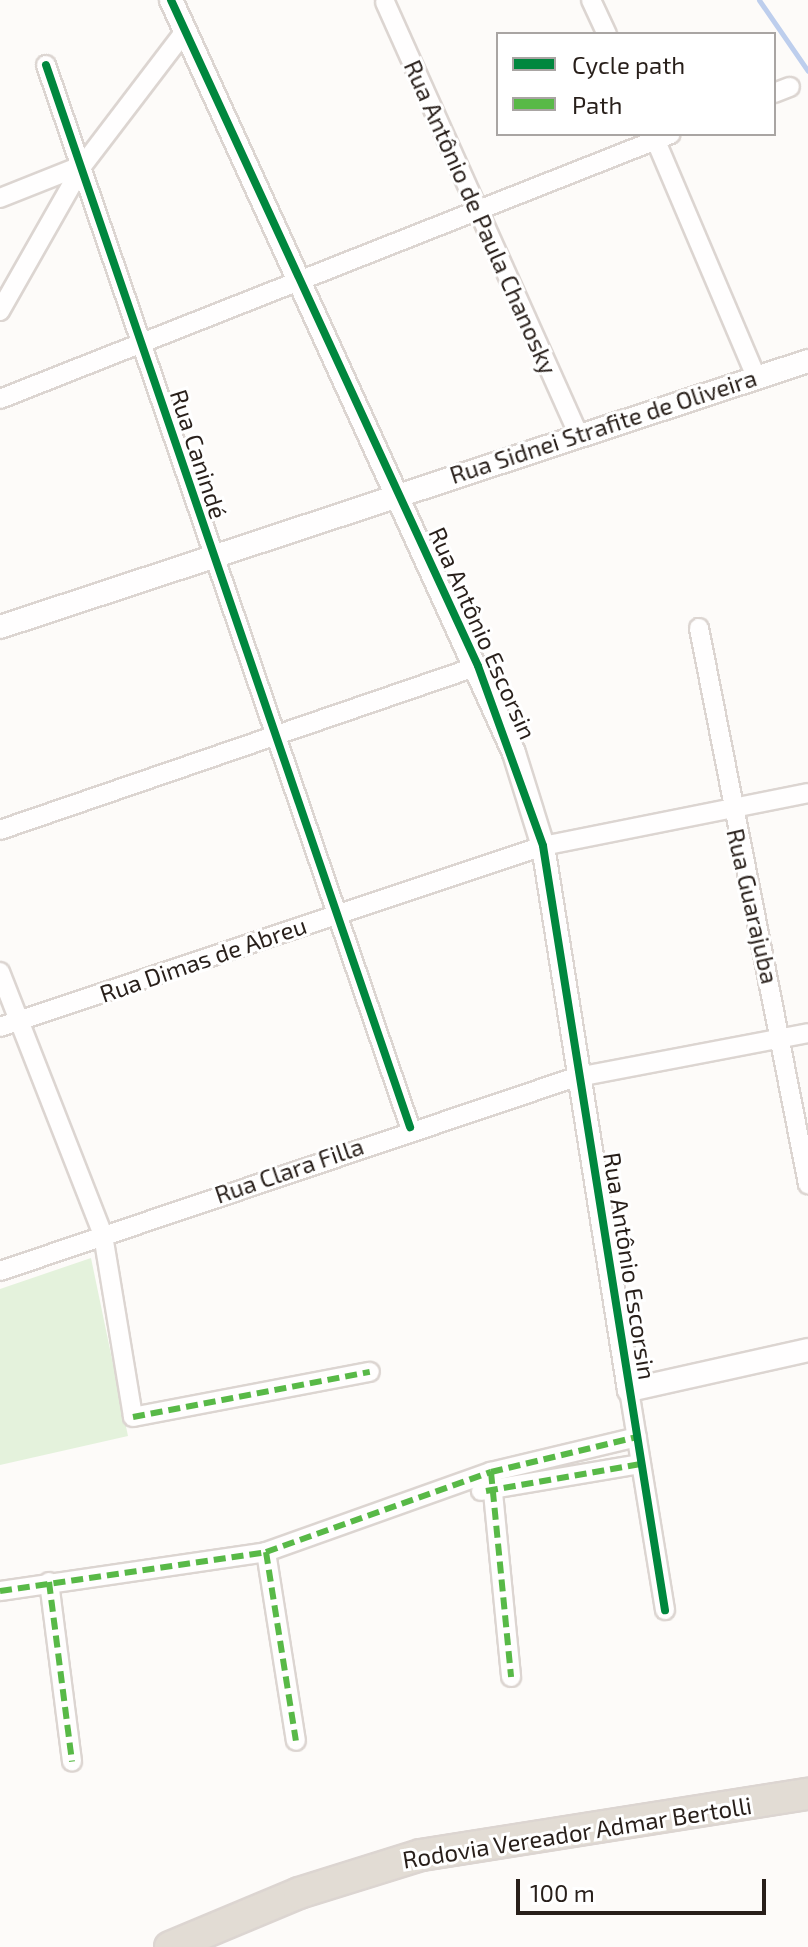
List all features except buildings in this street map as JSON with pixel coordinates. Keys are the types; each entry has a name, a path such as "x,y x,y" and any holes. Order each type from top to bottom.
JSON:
{"highway":[{"name":"Rodovia Vereador Admar Bertolli","path":"170,1947 329,1882 421,1855 808,1794"}],"street":[{"name":"Rua Antônio Escorsin","path":"171,0 478,666 543,846 665,1610"},
{"path":"591,0 606,32"},
{"name":"Rua Antônio de Paula Chanosky","path":"385,2 577,432"},
{"path":"0,311 83,165 185,31"},
{"name":"Rua Canindé","path":"46,65 142,340 272,738 410,1127"},
{"path":"0,399 142,340 302,283 660,136 755,374"},
{"path":"0,198 83,165"},
{"name":"Rua Sidnei Strafite de Oliveira","path":"0,627 400,495 577,432 755,374 808,361"},
{"name":"Rua Guarajuba","path":"699,628 731,808 782,1038 808,1184"},
{"path":"0,830 478,666"},
{"name":"Rua Dimas de Abreu","path":"0,1027 543,846 808,793"},
{"path":"0,972 103,1235 133,1417 370,1372"},
{"name":"Rua Clara Filla","path":"0,1271 410,1127 582,1077 808,1033"},
{"path":"629,1390 808,1350"},
{"path":"0,1591 266,1552 374,1509 462,1488 491,1472 637,1437"},
{"path":"567,1454 572,1477"},
{"path":"462,1488 492,1492 641,1464"},
{"path":"491,1472 511,1677"},
{"path":"266,1552 296,1741"},
{"path":"49,1582 72,1762"}],"green space":[{"path":"91,1258 128,1436 0,1465 0,1289"}],"waterway":[{"path":"759,0 808,71"}],"marked path":[{"path":"133,1417 370,1372"},
{"path":"0,1591 266,1552 491,1472 637,1437"},
{"path":"486,1491 641,1464"},
{"path":"491,1472 511,1677"},
{"path":"266,1552 296,1741"},
{"path":"49,1582 72,1762"}],"cycle path":[{"path":"171,0 478,666 543,846 665,1610"},
{"path":"46,65 410,1127"}]}
